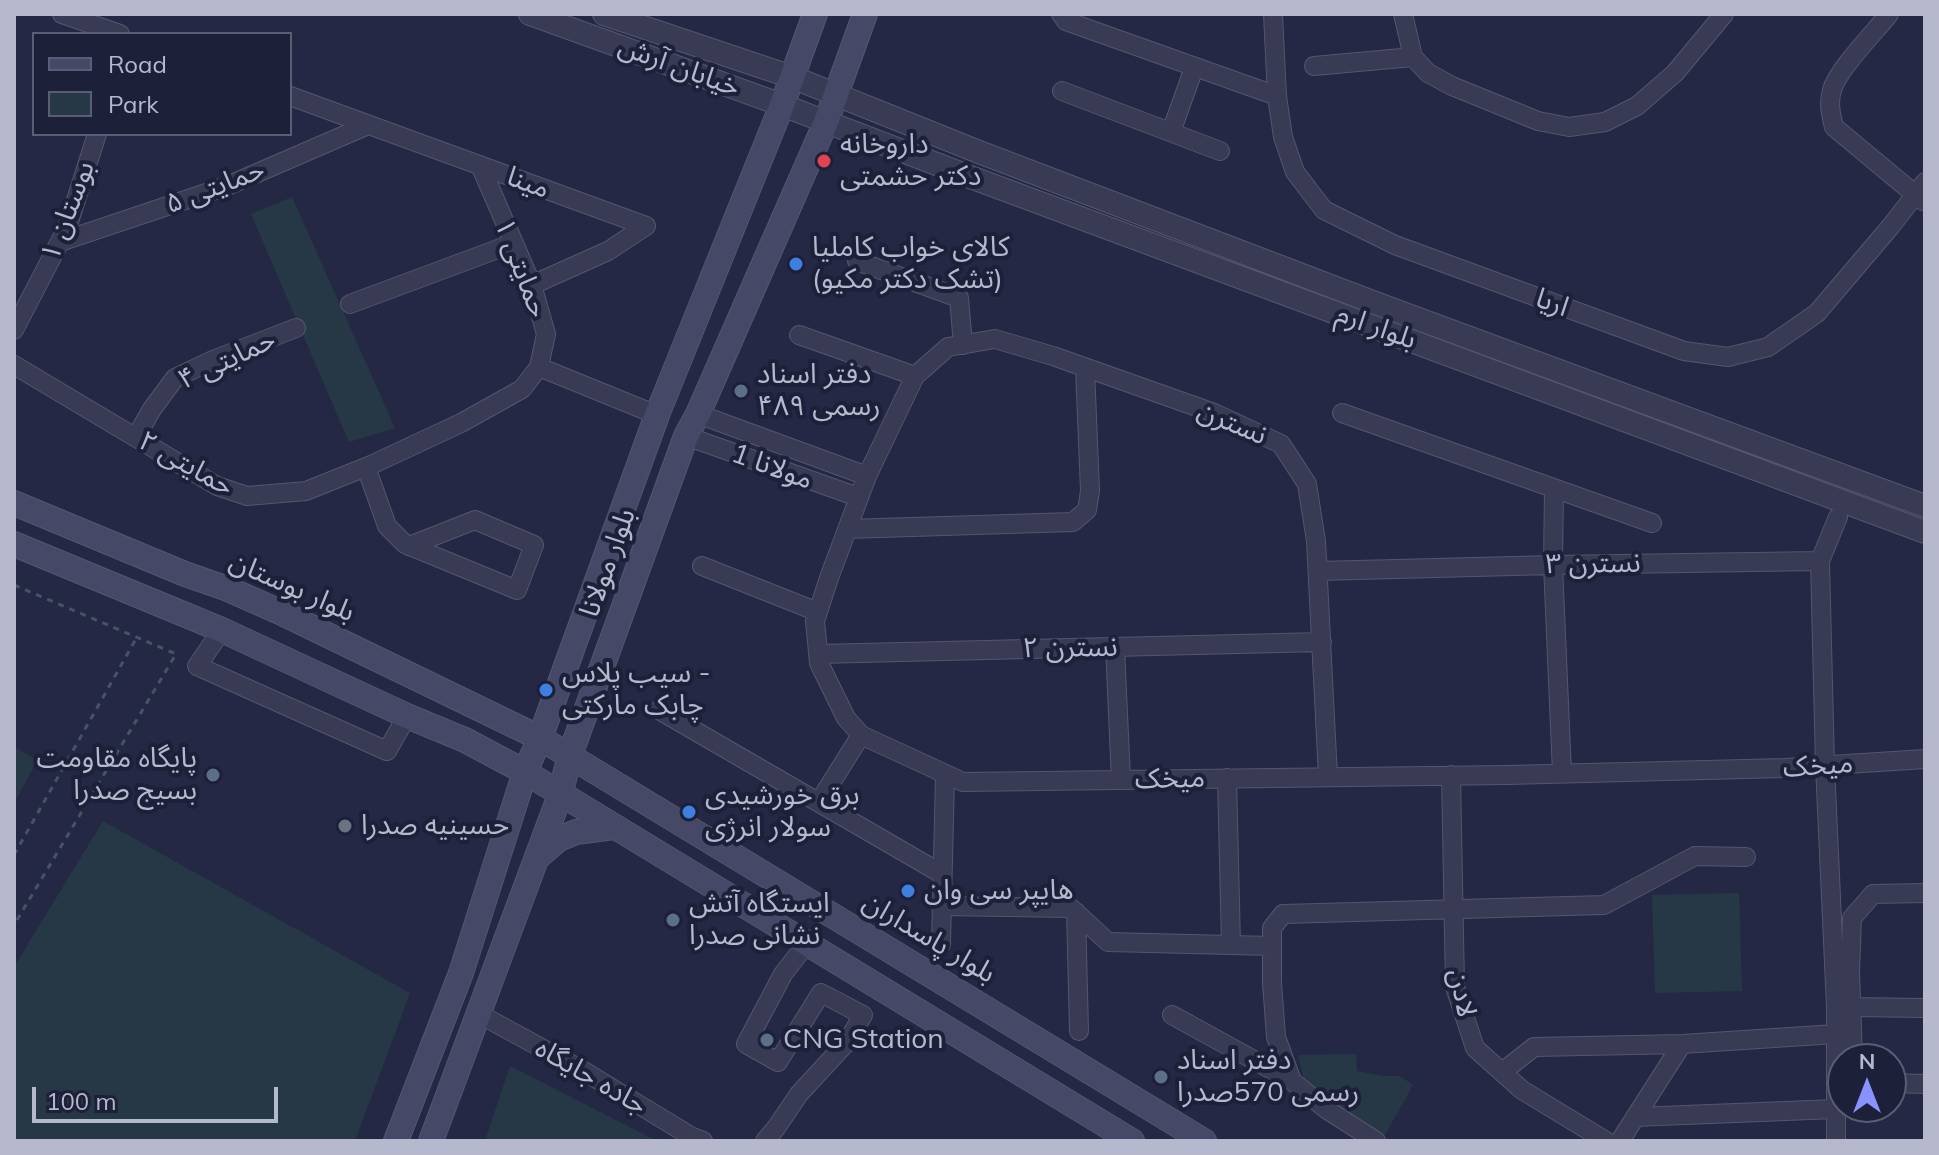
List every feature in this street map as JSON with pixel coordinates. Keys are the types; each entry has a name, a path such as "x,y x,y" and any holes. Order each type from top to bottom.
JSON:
{"main road":[{"name":"بلوار مولانا","path":"396,1141 461,973 525,772 657,415 782,105 815,14"},
{"name":"بلوار مولانا","path":"431,1141 560,795 570,755 686,436 826,122 865,14"},
{"name":"بلوار بوستان","path":"14,503 280,612 540,738"},
{"path":"14,544 222,630 465,740 525,772 1132,1141"},
{"name":"بلوار پاسداران","path":"540,738 1204,1141"},
{"path":"536,859 559,839 576,832 614,827"}],"street":[{"path":"62,14 114,32"},
{"name":"خیابان آرش","path":"604,14 792,77 836,96"},
{"path":"1061,14 1066,21 1277,96"},
{"name":"اریا","path":"1273,14 1277,96 1283,137 1295,172 1324,210 1395,245 1684,351 1728,357 1768,347 1817,313 1922,193"},
{"path":"1403,14 1413,57 1428,73 1538,121 1569,127 1605,122 1637,106 1675,73 1724,14"},
{"path":"1889,14 1832,88 1829,110 1834,127 1922,193"},
{"name":"خیابان آرش","path":"537,15 826,122"},
{"path":"1314,66 1413,57"},
{"path":"1171,132 1194,68"},
{"path":"1062,91 1220,151"},
{"name":"بلوار ارم","path":"836,96 1393,310 1925,506"},
{"name":"مینا","path":"292,97 646,226 608,251 532,285"},
{"name":"بلوار ارم","path":"826,122 1925,532"},
{"name":"حمایتی ۵","path":"60,242 227,186 368,125"},
{"name":"بوستان ۱","path":"14,330 67,228 96,136"},
{"name":"حمایتی ۱","path":"480,165 532,285 546,334 539,367"},
{"path":"350,304 514,243"},
{"path":"857,261 959,298 956,346"},
{"name":"حمایتی ۴","path":"136,437 175,378 296,328"},
{"path":"799,335 915,376"},
{"name":"نسترن","path":"956,346 995,339 1214,413 1281,444 1307,484 1316,541 1328,777"},
{"name":"میخک","path":"956,346 915,376 858,497 815,621 819,663 846,718 861,735 945,775 963,782 1451,775 1825,766 1925,759"},
{"name":"حمایتی ۲","path":"14,365 217,486 247,496 306,491 368,466"},
{"path":"409,546 475,520 534,545 517,590 409,546 405,544 387,526 368,466 461,423 522,389 539,367 657,415"},
{"path":"847,529 1073,522 1087,510 1090,491 1085,368"},
{"path":"1342,413 1652,523"},
{"name":"مولانا 1","path":"698,414 867,476"},
{"name":"مولانا 1","path":"686,436 858,497"},
{"path":"1554,488 1553,565 1562,773"},
{"path":"1838,517 1820,561 1836,1034 1840,1043"},
{"name":"نسترن ۳","path":"1318,571 1820,561"},
{"path":"702,566 818,612"},
{"path":"222,630 197,666 387,751 407,716"},
{"name":"نسترن ۲","path":"818,654 1322,642"},
{"path":"1115,647 1121,780"},
{"path":"659,710 942,874"},
{"path":"819,802 861,735"},
{"path":"941,944 945,775"},
{"name":"لادن","path":"1451,775 1455,987 1475,1048 1522,1090 1606,1141"},
{"path":"1227,778 1231,945"},
{"path":"1292,1081 1276,1037 1272,983 1272,928 1283,914 1604,905 1695,856 1746,857"},
{"path":"1849,1043 1852,918 1873,894 1925,893"},
{"path":"941,906 1071,908 1108,942 1272,946"},
{"path":"1832,909 1860,908"},
{"path":"1076,912 1079,1031"},
{"path":"765,1141 799,1094 847,1042 863,1015 821,993 778,1062 746,1044 783,974 807,943"},
{"path":"1851,1007 1925,1008"},
{"name":"جاده جایگاه","path":"479,1014 703,1141"},
{"path":"1172,1015 1292,1081 1326,1109 1376,1141"},
{"path":"1502,1072 1534,1047 1682,1044 1836,1034"},
{"path":"1620,1141 1682,1044"},
{"path":"1635,1117 1827,1109"}],"path":[{"path":"14,585 176,654 14,925"},
{"path":"14,855 137,637"}],"green space":[{"path":"292,197 395,428 349,442 251,214"},
{"path":"14,747 37,760 14,804"},
{"path":"103,821 410,993 355,1141 14,1141 14,967"},
{"path":"1739,893 1742,991 1655,993 1652,895"},
{"path":"1356,1054 1357,1071 1400,1076 1413,1085 1385,1135 1304,1080 1298,1055"},
{"path":"510,1066 657,1141 485,1141"}],"place":[{"name":"داروخانه دکتر حشمتی","path":"824,161"},
{"name":"کالای خواب کاملیا (تشک دکتر مکیو)","path":"796,264"},
{"name":"دفتر اسناد رسمی ۴۸۹","path":"741,391"},
{"name":"سیب پلاس - چابک مارکتی","path":"546,690"},
{"name":"پایگاه مقاومت بسیج صدرا","path":"213,775"},
{"name":"برق خورشیدی سولار انرژی","path":"689,812"},
{"name":"حسینیه صدرا","path":"345,826"},
{"name":"هایپر سی وان","path":"908,891"},
{"name":"ایستگاه آتش نشانی صدرا","path":"673,920"},
{"name":"CNG Station","path":"767,1040"},
{"name":"دفتر اسناد رسمی 570صدرا","path":"1161,1077"}]}
